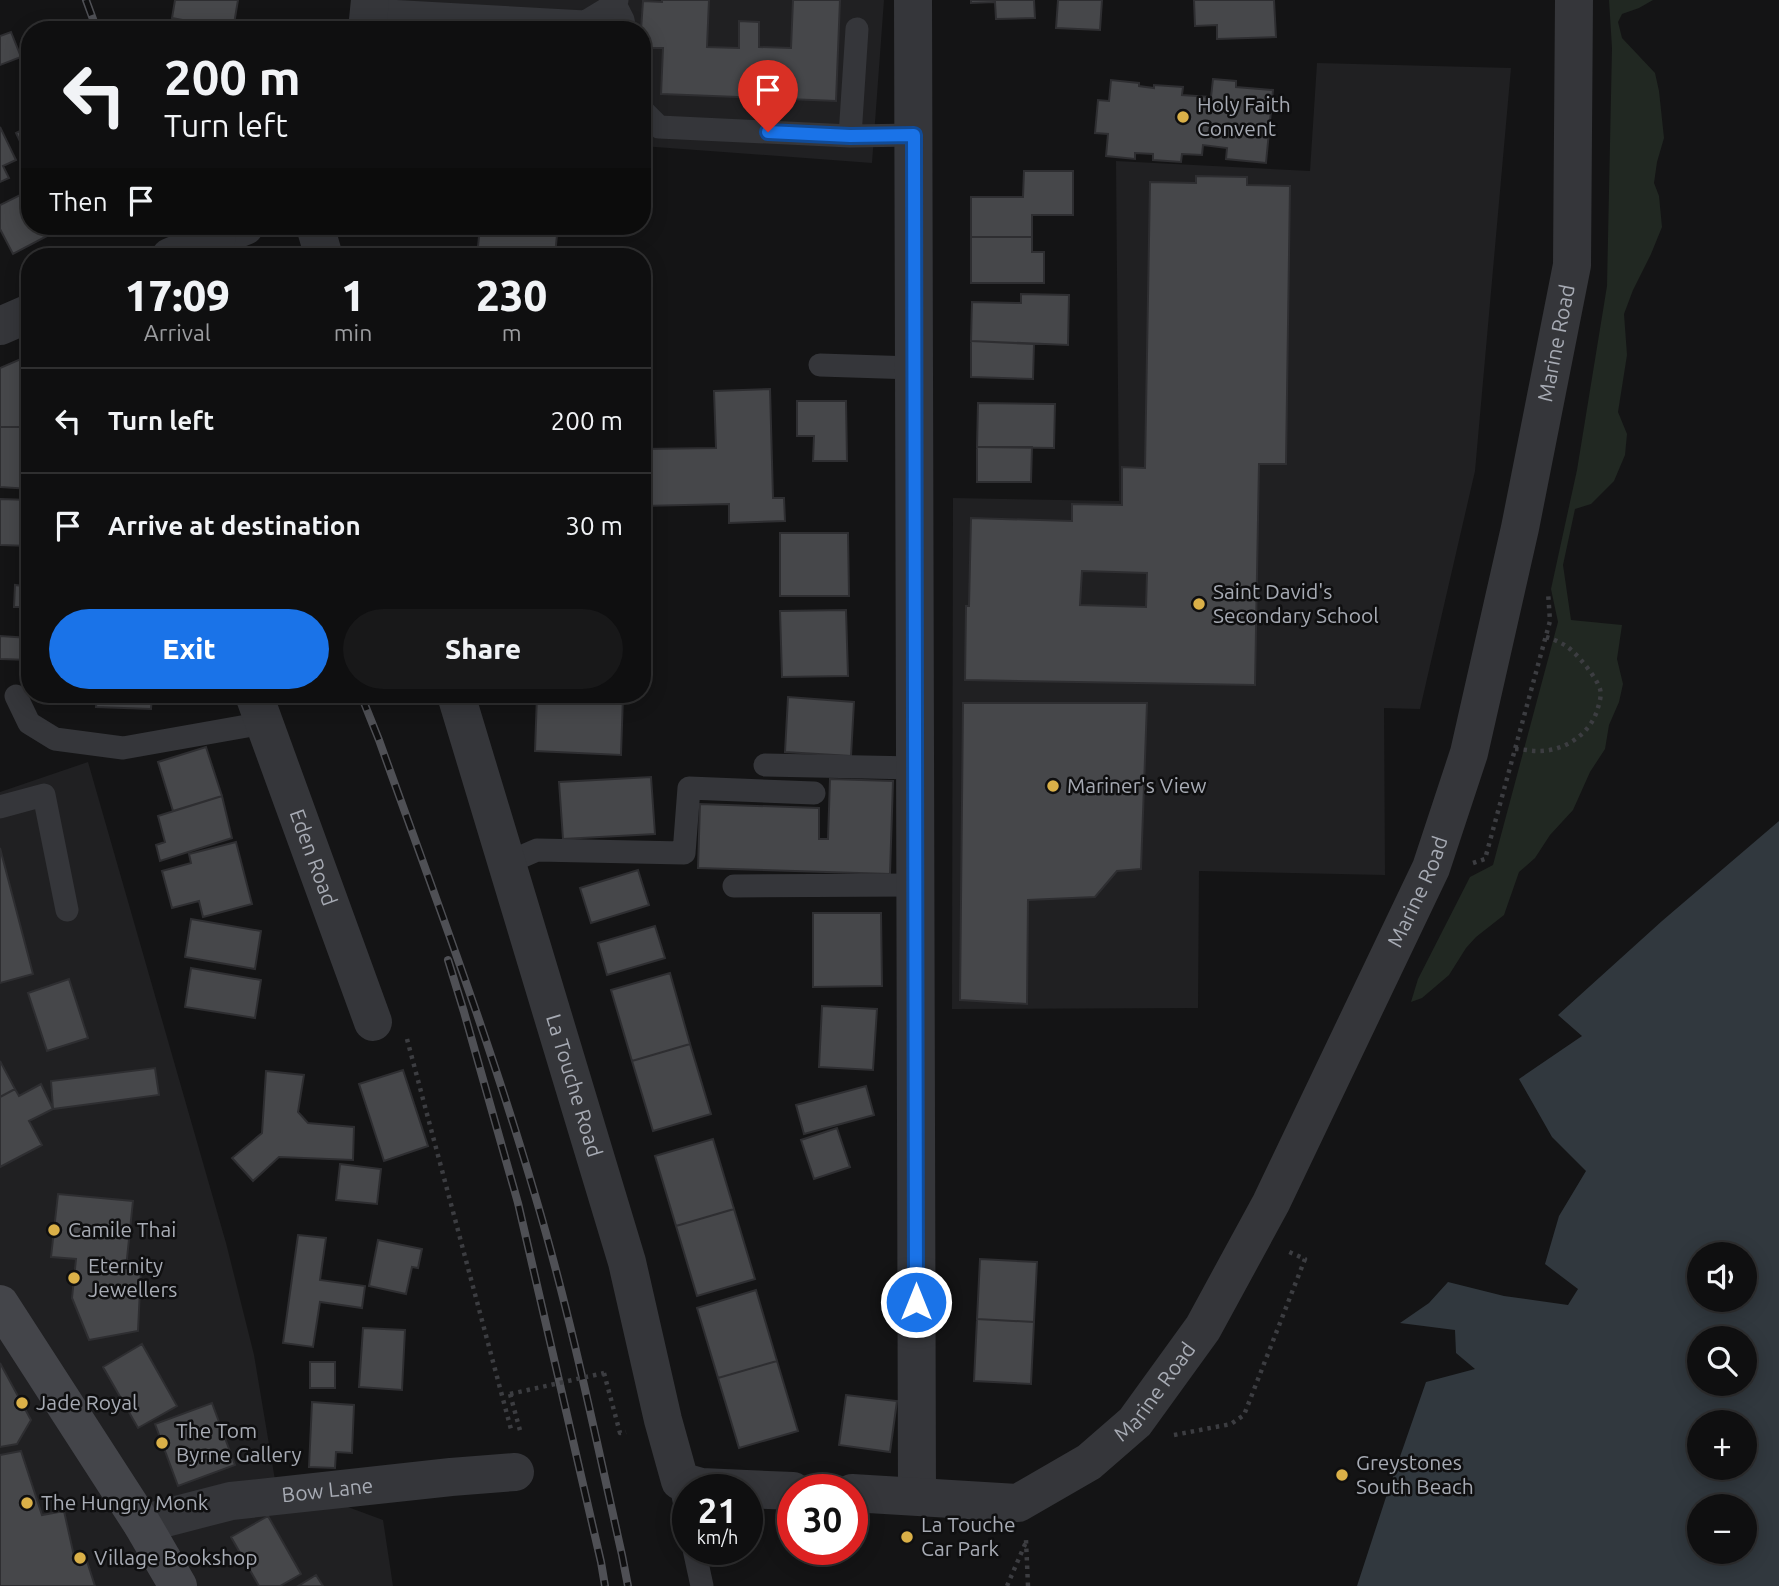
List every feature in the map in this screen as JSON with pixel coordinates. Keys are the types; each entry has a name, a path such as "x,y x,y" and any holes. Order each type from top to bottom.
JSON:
{"main road":[{"path":"0,1304 142,1524 178,1586"}],"street":[{"path":"913,0 917,1496"},
{"name":"Marine Road","path":"1018,1503 1089,1462 1135,1422 1203,1328 1271,1203 1431,868 1469,753 1520,528 1572,265 1574,0"},
{"path":"192,248 224,235"},
{"name":"La Touche Road","path":"458,703 627,1262 678,1474"},
{"name":"Eden Road","path":"259,709 373,1022"},
{"name":"Bow Lane","path":"142,1524 231,1501 514,1472"},
{"path":"868,1494 1018,1503"}],"lane":[{"path":"588,21 616,2 623,21"},
{"path":"369,13 562,21"},
{"path":"850,136 857,29"},
{"path":"651,119 659,127 850,136 914,135"},
{"path":"820,365 914,368"},
{"path":"16,696 29,723 55,740 123,748 259,709"},
{"path":"765,765 915,768"},
{"path":"507,863 537,850 684,853 689,788 814,793"},
{"path":"0,807 44,795 67,910"},
{"path":"734,886 915,885"},
{"path":"697,1565 702,1586"}],"path":[{"path":"1515,749 1540,751 1573,741 1594,721 1600,701 1600,689 1577,655 1566,645 1546,636"},
{"path":"373,1022 401,1018 517,1453 514,1472"},
{"path":"1166,1436 1231,1424 1244,1415 1305,1259 1280,1249"},
{"path":"521,1434 510,1394 604,1373 620,1433"},
{"path":"1018,1503 1026,1540 1028,1586"},
{"path":"1007,1586 1026,1540"}],"shaded area":[{"path":"389,0 884,0 872,163 651,147 651,21 388,21"},
{"path":"1609,0 1653,0 1622,14 1618,22 1622,38 1655,73 1659,91 1664,138 1654,183 1659,196 1662,227 1624,314 1627,355 1618,412 1627,434 1625,455 1614,481 1591,504 1575,509 1563,565 1571,620 1622,625 1617,659 1623,684 1609,725 1605,749 1590,772 1573,810 1550,835 1535,858 1519,872 1504,915 1476,937 1449,975 1422,998 1411,1002 1418,979 1470,877 1493,865 1558,622 1551,589 1577,470 1607,286 1612,48"},
{"name":"Saint David's Secondary School","path":"1317,63 1511,68 1475,471 1420,709 1384,708 1385,875 1199,871 1198,1008 952,1009 953,498 1119,501 1116,161 1310,171"},
{"path":"88,762 226,1243 254,1355 275,1480 383,1520 393,1586 0,1586 0,792"},
{"path":"1779,821 1779,1586 1357,1586 1426,1382 1475,1369 1456,1353 1455,1330 1400,1323 1429,1303 1448,1282 1504,1296 1568,1305 1578,1289 1545,1264 1559,1216 1586,1171 1552,1137 1519,1079 1582,1036 1558,1015"}],"building":[{"path":"175,0 238,0 234,21 188,21 172,18"},
{"path":"709,0 707,47 739,48 739,21 759,22 759,47 791,48 793,0 840,0 836,101 661,94 663,48 651,48 651,21 642,21 643,1"},
{"path":"971,0 1034,0 1035,18 996,19 995,2 971,3"},
{"path":"1058,0 1102,0 1100,30 1056,28"},
{"path":"1194,0 1274,0 1276,37 1217,39 1217,25 1195,26"},
{"path":"11,32 21,57 0,65 0,36"},
{"name":"Holy Faith Convent","path":"1213,79 1236,81 1236,87 1273,90 1266,163 1226,159 1227,148 1203,145 1202,155 1182,154 1181,162 1153,160 1153,154 1135,153 1135,159 1106,156 1108,134 1095,133 1098,100 1109,101 1111,80 1139,83 1139,86 1154,88 1154,85 1183,87 1182,95 1211,97"},
{"path":"0,127 16,160 3,166 9,178 0,182"},
{"path":"21,130 21,144 16,133"},
{"path":"1024,171 1073,171 1073,215 1032,215 1032,237 971,237 971,197 1023,197"},
{"path":"1196,176 1247,177 1247,185 1290,186 1286,464 1259,464 1255,685 965,680 971,518 1072,521 1072,504 1122,505 1122,467 1145,468 1150,182 1196,183","holes":["1082,571 1147,573 1146,607 1080,605"]},
{"path":"21,194 21,235 49,235 13,254 0,229 0,205"},
{"path":"479,235 557,235 556,248 478,248"},
{"path":"971,237 1032,237 1032,252 1044,252 1044,283 971,283"},
{"path":"1021,294 1069,295 1068,345 971,341 972,302 1021,303"},
{"path":"971,341 1034,344 1033,379 971,377"},
{"path":"21,359 21,427 0,427 0,368"},
{"path":"770,389 773,498 784,498 785,521 729,523 729,504 651,506 651,449 716,448 714,391"},
{"path":"797,401 846,401 847,461 813,461 814,436 797,436"},
{"path":"978,403 1055,404 1054,448 977,447"},
{"path":"0,427 21,427 21,488 0,487"},
{"path":"977,447 1032,447 1031,482 977,482"},
{"path":"0,499 21,500 21,546 0,545"},
{"path":"780,533 848,533 849,596 780,596"},
{"path":"15,585 21,586 21,607 14,607"},
{"path":"846,610 848,676 782,677 780,611"},
{"path":"0,636 21,637 21,660 0,659"},
{"path":"788,697 854,702 851,756 785,752"},
{"path":"96,703 151,703 151,709 96,707"},
{"path":"537,703 623,703 621,755 535,751"},
{"name":"Mariner's View","path":"963,703 1147,703 1141,869 1117,871 1095,897 1028,900 1027,1004 960,1000"},
{"path":"206,747 222,796 173,811 158,762"},
{"path":"651,777 655,834 563,839 559,782"},
{"path":"830,779 893,781 890,874 698,868 700,804 819,808 819,839 828,839"},
{"path":"222,796 232,838 160,861 156,845 165,842 158,816"},
{"path":"236,842 252,904 203,917 199,901 172,908 162,871 191,863 189,854"},
{"path":"0,848 33,974 0,983"},
{"path":"638,870 649,905 591,923 580,888"},
{"path":"813,913 881,913 882,986 813,987"},
{"path":"191,919 261,931 255,969 185,957"},
{"path":"655,926 665,958 607,975 598,943"},
{"path":"191,968 261,980 255,1018 185,1007"},
{"path":"670,973 690,1044 632,1061 611,990"},
{"path":"69,979 88,1038 47,1051 28,993"},
{"path":"822,1006 877,1009 873,1070 819,1067"},
{"path":"690,1044 711,1114 653,1131 632,1061"},
{"path":"0,1061 15,1089 0,1097"},
{"path":"155,1068 159,1095 53,1109 51,1081"},
{"path":"403,1070 428,1146 384,1161 359,1084"},
{"path":"266,1071 304,1075 298,1112 308,1123 354,1127 353,1160 279,1157 253,1181 232,1158 262,1133"},
{"path":"41,1084 53,1109 29,1121 42,1145 0,1167 0,1097 15,1089 19,1096"},
{"path":"866,1086 874,1115 804,1134 796,1105"},
{"path":"837,1128 850,1167 814,1179 801,1140"},
{"path":"713,1139 734,1209 676,1226 655,1156"},
{"path":"340,1164 381,1169 377,1204 336,1200"},
{"path":"58,1194 133,1201 126,1268 141,1269 138,1331 89,1340 72,1298 76,1259 51,1257"},
{"path":"734,1209 755,1279 697,1296 676,1226"},
{"path":"298,1235 326,1238 320,1280 365,1286 362,1308 320,1302 313,1347 283,1343"},
{"path":"378,1240 422,1249 418,1268 412,1267 406,1294 369,1286"},
{"path":"980,1259 1037,1262 1034,1322 977,1319"},
{"path":"756,1290 777,1361 718,1378 697,1308"},
{"path":"977,1319 1034,1322 1031,1384 974,1381"},
{"path":"363,1328 405,1330 402,1390 359,1387"},
{"path":"142,1344 177,1406 138,1428 103,1367"},
{"path":"777,1361 798,1431 739,1448 718,1378"},
{"path":"310,1362 335,1362 335,1388 310,1388"},
{"path":"0,1363 31,1420 17,1444 0,1447"},
{"path":"846,1395 897,1401 890,1452 839,1445"},
{"path":"312,1402 354,1405 352,1453 336,1452 335,1468 309,1467"},
{"path":"212,1403 235,1465 178,1486 155,1424"},
{"path":"21,1451 42,1515 64,1511 74,1556 84,1552 95,1586 0,1586 0,1455"},
{"path":"268,1516 301,1574 280,1586 259,1586 231,1537"},
{"path":"316,1575 323,1586 298,1586"}],"railway":[{"path":"86,0 94,21"},
{"path":"179,235 185,248"},
{"path":"364,703 460,966 535,1195 582,1374 628,1586"},
{"path":"448,960 518,1203 605,1586"}],"place":[{"name":"Holy Faith Convent","path":"1183,117"},
{"name":"Saint David's Secondary School","path":"1199,604"},
{"name":"Mariner's View","path":"1053,786"},
{"name":"Camile Thai","path":"54,1230"},
{"name":"Eternity Jewellers","path":"74,1278"},
{"name":"Jade Royal","path":"22,1403"},
{"name":"The Tom Byrne Gallery","path":"162,1443"},
{"name":"Greystones South Beach","path":"1342,1475"},
{"name":"The Hungry Monk","path":"27,1503"},
{"name":"La Touche Car Park","path":"907,1537"},
{"name":"Village Bookshop","path":"80,1558"}],"route":[{"path":"768,132 850,136 914,135 916,1302"}]}
